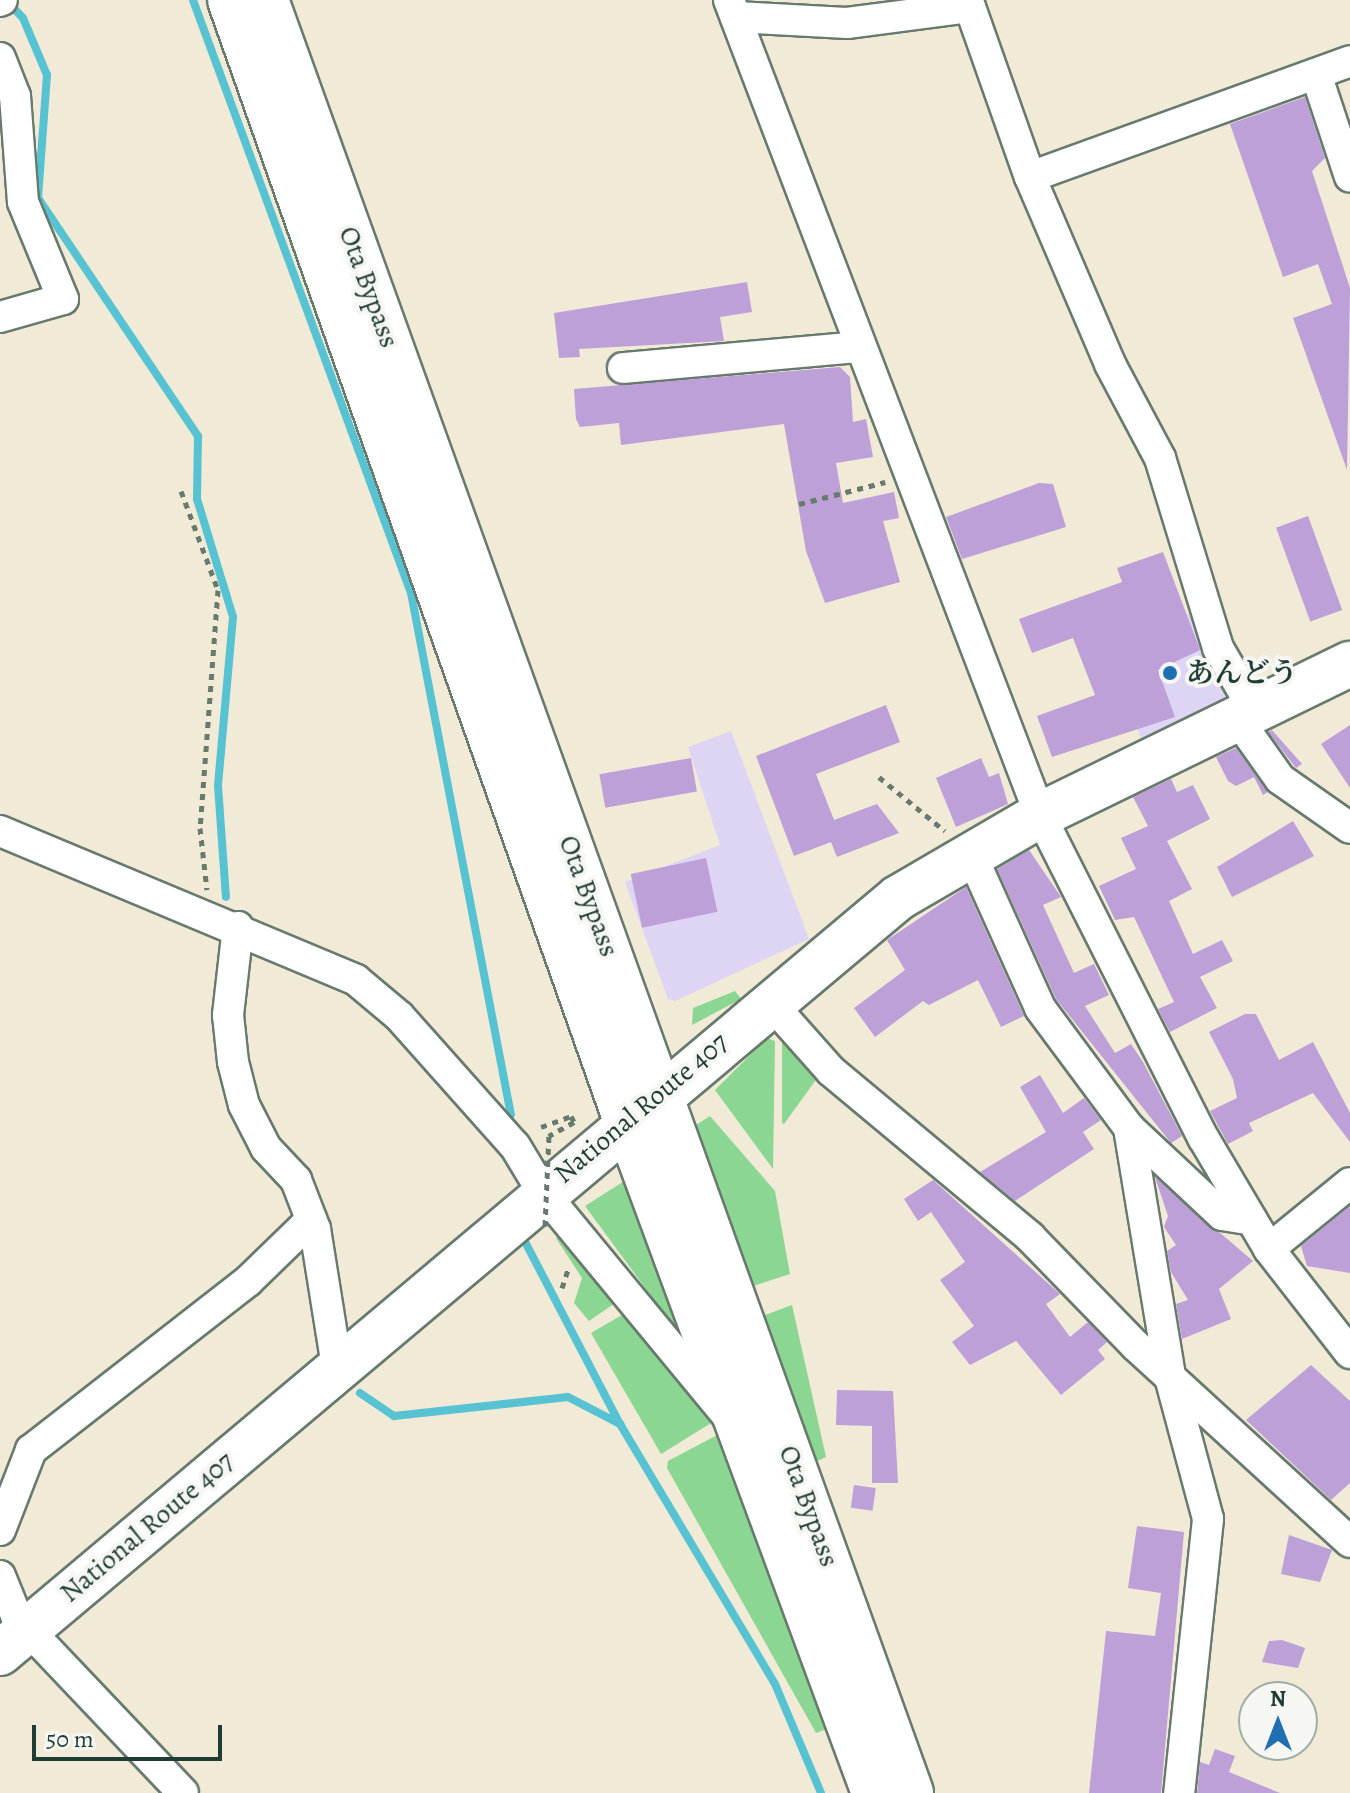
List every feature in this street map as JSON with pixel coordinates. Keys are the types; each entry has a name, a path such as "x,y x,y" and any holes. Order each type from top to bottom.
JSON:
{"highway":[{"name":"Ota Bypass","path":"230,0 626,1121 874,1793"},
{"name":"Ota Bypass","path":"266,0 911,1793"},
{"name":"National Route 407","path":"14,1641 337,1366 544,1208 626,1121 768,1000 898,898 970,852 1040,815 1350,664"}],"street":[{"path":"1350,828 1280,779 1244,713 1197,589 1160,458 1110,364 1030,177 970,7 847,23 732,8 1040,815 1252,1220 1269,1249 1350,1353"},
{"path":"0,58 15,96 23,202 63,299 0,317"},
{"path":"1030,177 1350,61"},
{"path":"1316,74 1350,177"},
{"path":"623,368 859,347"},
{"path":"0,831 238,927 356,980 399,1016 515,1146 544,1208 742,1431"},
{"path":"970,852 1040,1008 1129,1128 1222,1215 1252,1220"},
{"path":"238,927 228,1015 233,1062 244,1105 266,1148 296,1180 311,1220 337,1366"},
{"path":"768,1000 831,1071 1063,1267 1170,1377 1350,1542"},
{"path":"1129,1128 1170,1377 1208,1519 1179,1793"},
{"path":"1269,1249 1350,1183"},
{"path":"0,1530 31,1450 248,1281 311,1220"},
{"path":"0,1576 14,1641 183,1793"}],"path":[{"path":"799,504 910,476"},
{"path":"181,491 218,590 200,828 210,917"},
{"path":"879,777 970,852"},
{"path":"544,1208 549,1136 574,1122 571,1116 545,1128"},
{"path":"562,1288 572,1275 568,1268"}],"shaded area":[{"name":"あんどう","path":"1197,611 1233,693 1142,741 1106,645"},
{"path":"731,731 809,939 675,1001 668,999 625,882 720,845 688,747"}],"green space":[{"path":"735,991 741,999 692,1025 693,1008"},
{"path":"782,1029 818,1077 784,1124 782,1123"},
{"path":"767,1038 775,1041 773,1169 715,1090"},
{"path":"710,1116 775,1191 790,1274 750,1287 693,1127"},
{"path":"629,1178 693,1353 585,1206"},
{"path":"564,1232 618,1301 589,1321 574,1303 582,1278 556,1238"},
{"path":"792,1305 826,1457 813,1463 760,1317"},
{"path":"627,1312 716,1420 661,1454 591,1333"},
{"path":"723,1432 832,1727 816,1733 667,1468 668,1461"}],"building":[{"path":"1305,97 1325,158 1312,171 1350,288 1347,470 1293,318 1332,304 1318,264 1283,277 1230,124"},
{"path":"747,282 752,312 720,317 724,341 579,349 580,357 559,358 554,313"},
{"path":"840,367 850,377 853,422 866,419 873,457 836,463 843,503 894,492 899,518 883,521 900,582 825,603 806,551 784,424 621,445 619,423 580,427 576,419 574,389"},
{"path":"1039,483 1053,484 1066,527 962,559 946,517"},
{"path":"1308,516 1342,610 1310,622 1276,528"},
{"path":"1163,552 1200,650 1158,670 1175,717 1052,757 1037,716 1095,695 1073,638 1032,653 1019,619 1122,582 1117,568"},
{"path":"886,705 900,742 816,774 834,820 877,804 899,833 837,857 831,842 794,856 756,756"},
{"path":"1350,725 1350,788 1321,744"},
{"path":"1272,730 1302,764 1296,768 1268,732"},
{"path":"1236,748 1268,792 1263,795 1254,777 1236,786 1228,781 1216,757"},
{"path":"691,758 697,791 605,808 599,774"},
{"path":"981,758 989,777 999,773 1008,804 956,827 936,778"},
{"path":"1171,779 1177,792 1193,785 1210,819 1167,841 1192,889 1169,901 1193,954 1222,940 1233,961 1200,977 1217,1008 1170,1032 1158,1009 1174,1002 1134,917 1115,920 1099,886 1136,869 1121,838 1148,826 1133,797"},
{"path":"1293,821 1314,856 1232,897 1217,867"},
{"path":"1029,850 1061,897 1043,905 1074,973 1094,964 1109,995 1085,1006 1115,1053 1131,1044 1143,1062 1182,1136 1171,1143 1056,999 997,869"},
{"path":"706,858 717,912 642,928 631,874"},
{"path":"966,887 1024,1016 1001,1027 978,980 929,1005 923,1001 875,1037 854,1008 905,970 887,940"},
{"path":"1245,1014 1256,1014 1279,1060 1313,1042 1350,1113 1350,1142 1313,1093 1249,1123 1253,1131 1228,1144 1210,1111 1237,1098 1233,1079 1209,1032"},
{"path":"1040,1075 1063,1113 1084,1098 1101,1120 1083,1132 1094,1149 1015,1201 980,1172 1046,1132 1020,1087"},
{"path":"1155,1177 1253,1261 1219,1289 1231,1319 1182,1339 1176,1304 1188,1300 1171,1272 1167,1251 1176,1245 1164,1227 1168,1216"},
{"path":"933,1180 1060,1294 1046,1304 1070,1337 1088,1322 1107,1342 1098,1350 1105,1359 1061,1395 1016,1341 970,1365 952,1342 974,1326 940,1280 965,1262 931,1212 918,1221 904,1199"},
{"path":"1350,1206 1350,1273 1307,1266 1301,1246"},
{"path":"1311,1365 1350,1401 1350,1483 1331,1500 1246,1420"},
{"path":"837,1390 893,1391 898,1483 872,1483 872,1426 836,1425"},
{"path":"854,1485 876,1488 873,1511 851,1508"},
{"path":"1137,1526 1184,1532 1161,1793 1089,1793 1106,1631 1155,1636 1161,1593 1128,1588"},
{"path":"1289,1535 1332,1550 1320,1582 1281,1574"},
{"path":"1282,1640 1305,1648 1298,1668 1262,1662 1269,1641"},
{"path":"1215,1749 1235,1756 1229,1772 1280,1793 1197,1793 1200,1762 1209,1765"}],"waterway":[{"path":"193,0 411,593 511,1115"},
{"path":"7,1 23,18 47,75 38,198 198,436 197,499 233,617 218,786 226,897"},
{"path":"521,1234 620,1424 775,1684 821,1793"},
{"path":"360,1393 394,1416 568,1397 620,1424"}],"place":[{"name":"あんどう","path":"1170,673"}]}
